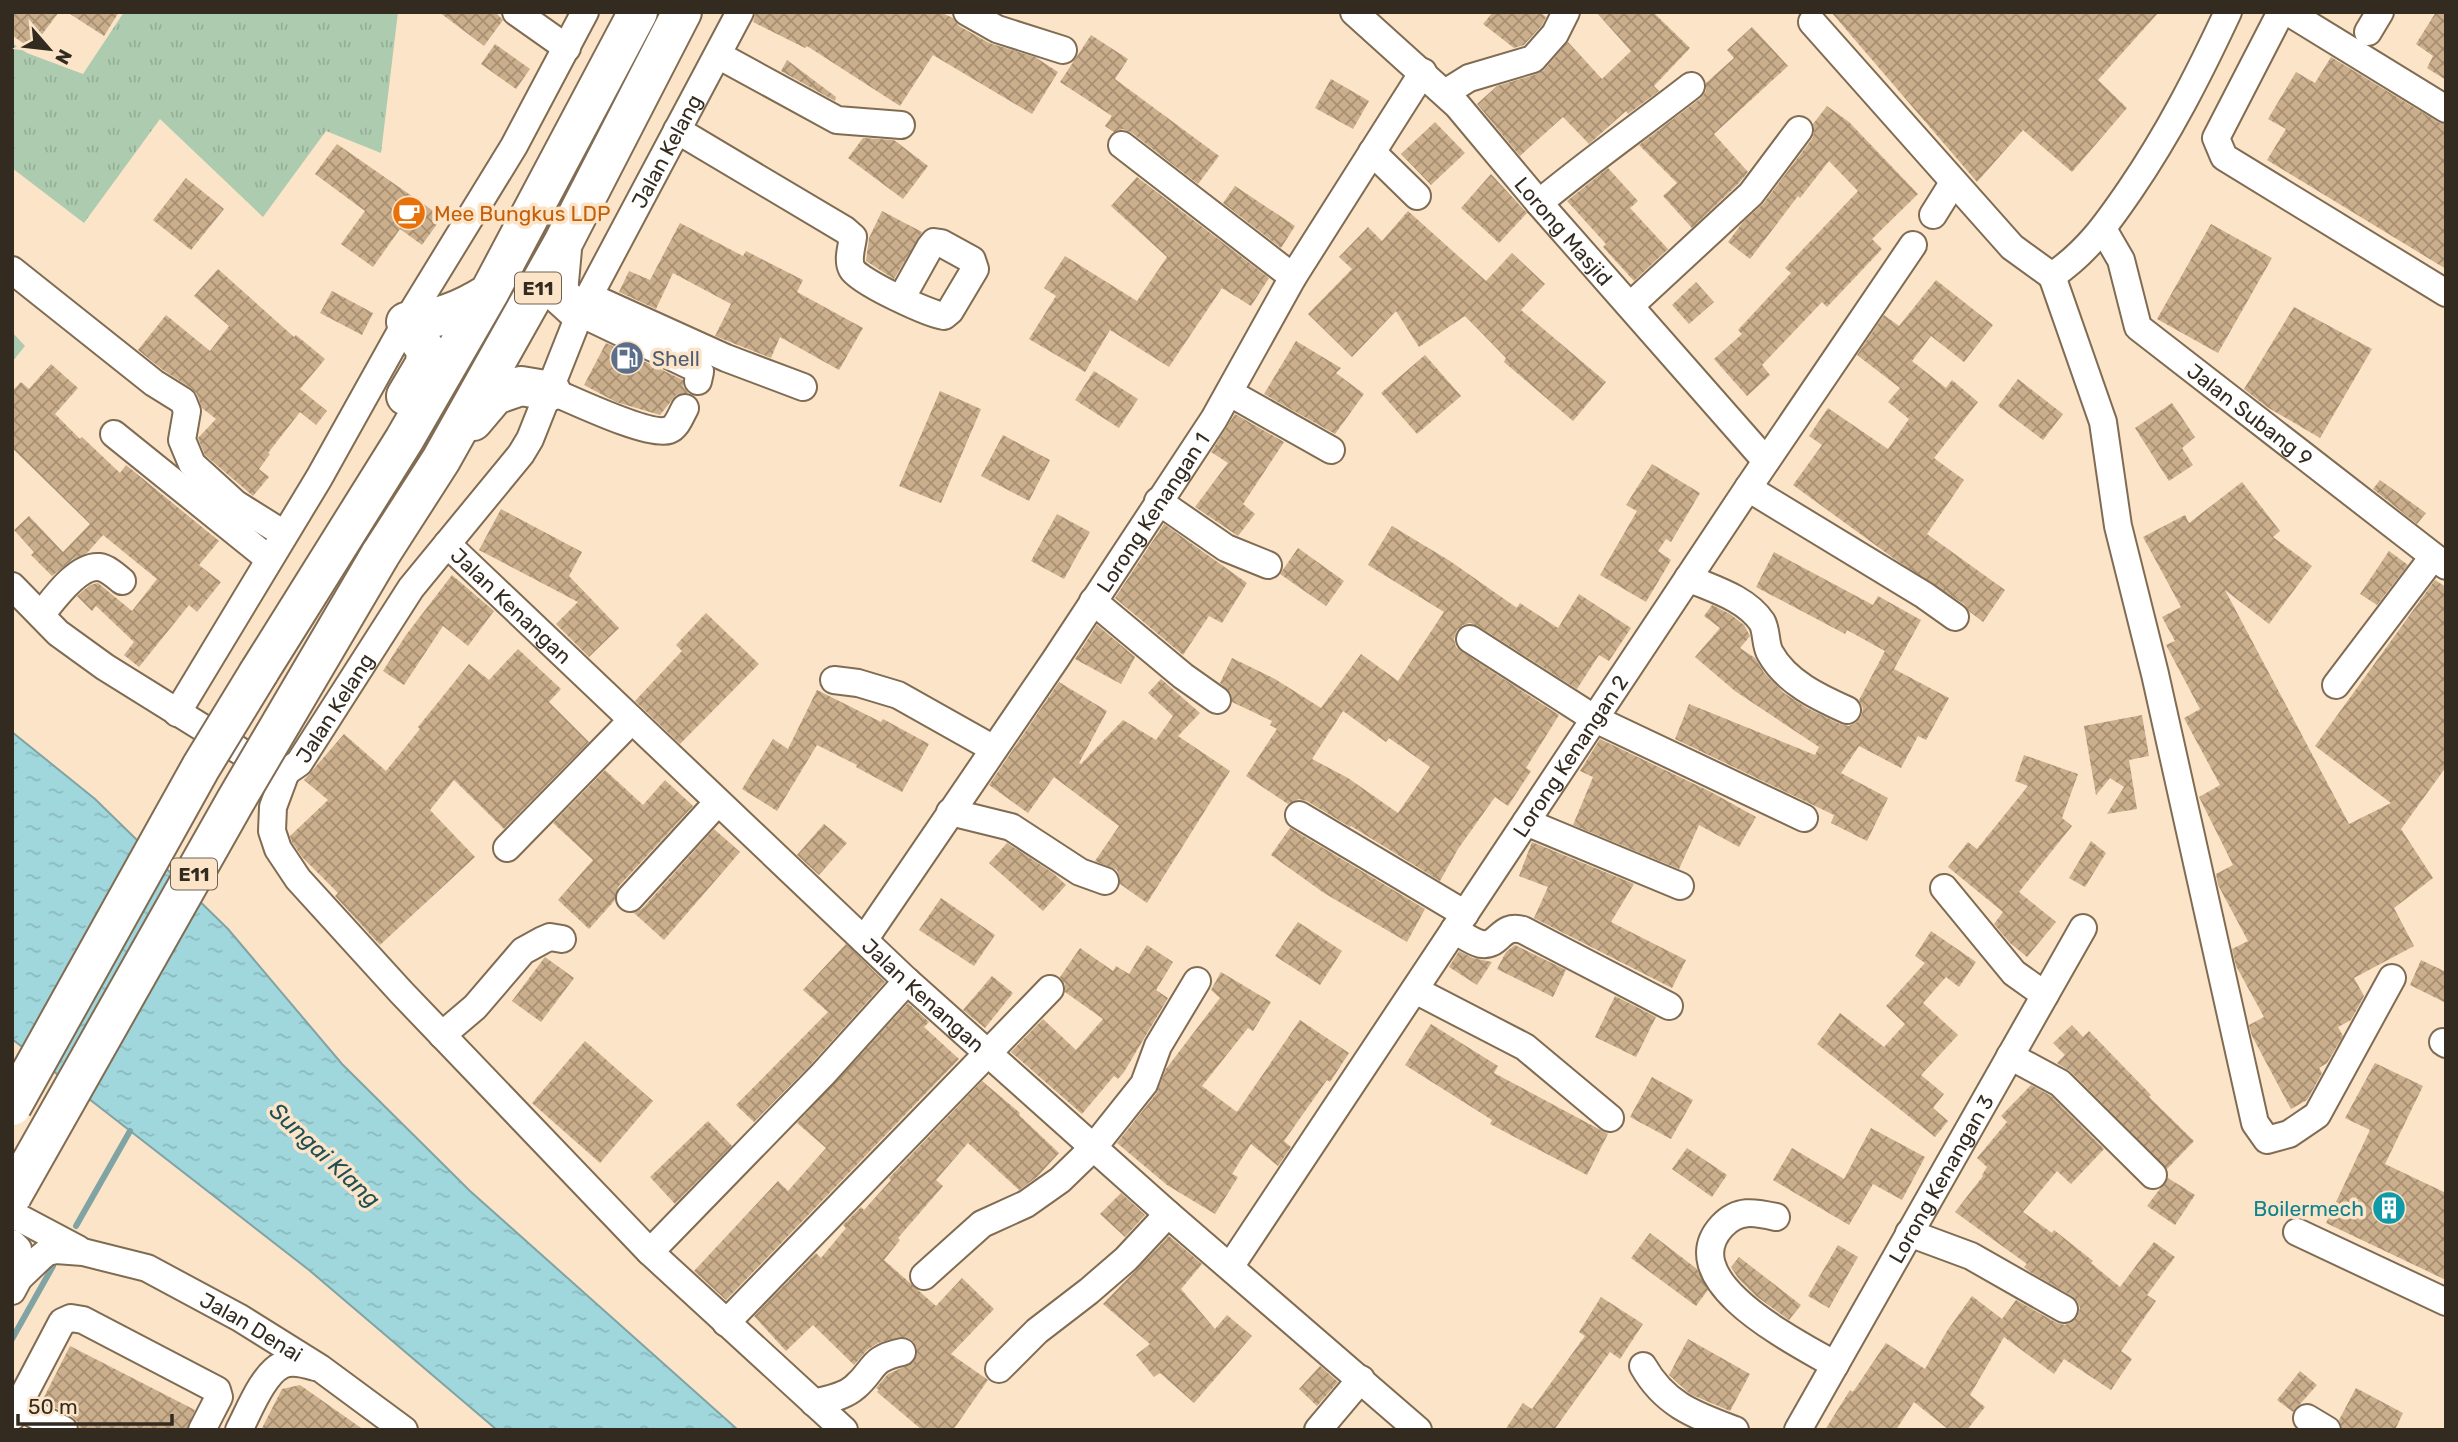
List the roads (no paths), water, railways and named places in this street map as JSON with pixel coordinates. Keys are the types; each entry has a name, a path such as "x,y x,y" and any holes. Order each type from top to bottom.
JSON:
{"highway":[{"name":"E11","path":"12,1106 201,767 404,440 489,293 638,12"},
{"name":"E11","path":"12,1196 236,800 380,555 441,460 563,243 682,12"},
{"path":"563,243 558,293 585,305"},
{"path":"406,323 427,321 464,309 489,293"},
{"path":"321,573 325,541 344,501 425,364 426,350 406,323"},
{"path":"441,460 495,395 521,386 551,391"}],"street":[{"path":"516,12 567,48"},
{"path":"177,713 319,478 406,323 506,159 585,12"},
{"name":"Jalan Kelang","path":"12,586 58,633 177,713 272,771 286,772 299,764 411,588 521,454 551,391 585,305 740,12"},
{"path":"967,12 998,29 1063,50"},
{"name":"Lorong Masjid","path":"1354,12 1445,93 1766,461"},
{"path":"1445,93 1469,78 1533,59 1555,34 1566,12"},
{"path":"2052,276 2074,261 2103,229 2170,128 2195,83 2228,12"},
{"path":"2281,12 2216,138 2224,157 2446,293"},
{"path":"2288,12 2446,109"},
{"path":"1812,22 2012,247 2052,276 2104,422 2118,526 2155,674 2255,1123 2267,1140 2289,1134 2317,1115 2392,978"},
{"path":"718,55 837,120 901,125"},
{"name":"Lorong Kenangan 1","path":"864,940 1230,393 1293,277 1423,72"},
{"path":"1539,203 1691,86"},
{"path":"677,130 845,230 853,237 850,261 853,271 867,282 901,299"},
{"path":"1630,306 1751,194 1798,130"},
{"path":"1122,145 1293,277"},
{"path":"1372,152 1417,196"},
{"path":"1933,215 1954,183"},
{"name":"Jalan Subang 9","path":"2103,229 2121,260 2138,327 2439,561"},
{"name":"Lorong Kenangan 2","path":"1230,1267 1766,461 1913,245"},
{"path":"12,270 154,383 183,401 187,411 182,440 192,464 236,504 284,534"},
{"path":"585,305 695,368 700,372 698,381"},
{"path":"585,305 803,387"},
{"path":"551,391 632,424 655,430 669,430 674,427 685,408"},
{"path":"1230,393 1331,450"},
{"path":"114,434 270,559"},
{"path":"1748,488 1924,595 1955,617"},
{"path":"1158,500 1226,548 1269,565"},
{"name":"Jalan Kenangan","path":"447,544 907,981 1168,1214 1418,1430"},
{"path":"2336,685 2439,561"},
{"path":"41,615 59,592 87,568 101,567 122,581"},
{"path":"1688,578 1742,603 1763,623 1769,650 1783,673 1822,698 1847,710"},
{"path":"1093,601 1183,676 1217,700"},
{"path":"1470,639 1595,719 1804,818"},
{"path":"834,680 858,683 898,695 994,749"},
{"path":"507,848 632,720"},
{"path":"286,772 273,807 272,831 278,849 298,879 442,1035 650,1252 844,1430"},
{"path":"630,898 718,802"},
{"path":"950,813 1011,827 1080,872 1105,881"},
{"path":"1299,815 1459,922 1480,944 1494,940 1513,927 1523,930 1669,1006"},
{"path":"1526,822 1680,886"},
{"path":"1944,888 2014,973 2045,995"},
{"name":"Lorong Kenangan 3","path":"1801,1428 2083,928"},
{"path":"442,1035 475,1007 523,951 550,937 562,939"},
{"path":"650,1252 822,1074 907,981"},
{"path":"924,1276 982,1224 1026,1204 1060,1180 1093,1148 1144,1084 1158,1046 1197,981"},
{"path":"726,1323 1049,989"},
{"path":"1415,990 1525,1046 1611,1118"},
{"path":"2010,1056 2060,1083 2153,1175"},
{"path":"1776,1217 1746,1212 1732,1216 1710,1243 1709,1259 1742,1306 1762,1322 1835,1366"},
{"path":"12,1214 83,1252"},
{"path":"999,1369 1037,1331 1089,1292 1126,1259 1168,1214"},
{"path":"2297,1231 2446,1302"},
{"path":"1909,1233 1971,1255 2064,1309"},
{"path":"12,1243 18,1249 16,1285"},
{"path":"16,1285 47,1252 83,1252"},
{"name":"Jalan Denai","path":"83,1252 147,1268 240,1318 320,1368 374,1420 404,1430"},
{"path":"64,1430 15,1411 62,1322 71,1318 83,1320 217,1390 219,1397 202,1430"},
{"path":"240,1318 268,1349 269,1375"},
{"path":"814,1403 845,1394 856,1387 881,1358 902,1352"},
{"path":"239,1430 269,1375 283,1364 300,1362 320,1368"},
{"path":"1643,1366 1652,1382 1667,1397 1691,1413 1735,1430"},
{"path":"1318,1430 1361,1379"}],"water":[{"name":"Sungai Klang","path":"12,732 95,799 228,929 342,1064 470,1191 738,1430 497,1430 309,1270 12,1039"}],"waterway":[{"path":"76,1226 130,1131"},
{"path":"12,1339 53,1266"}],"place":[{"name":"Mee Bungkus LDP","path":"409,213"},
{"name":"Shell","path":"627,358"},
{"name":"Boilermech","path":"2389,1208"}]}
